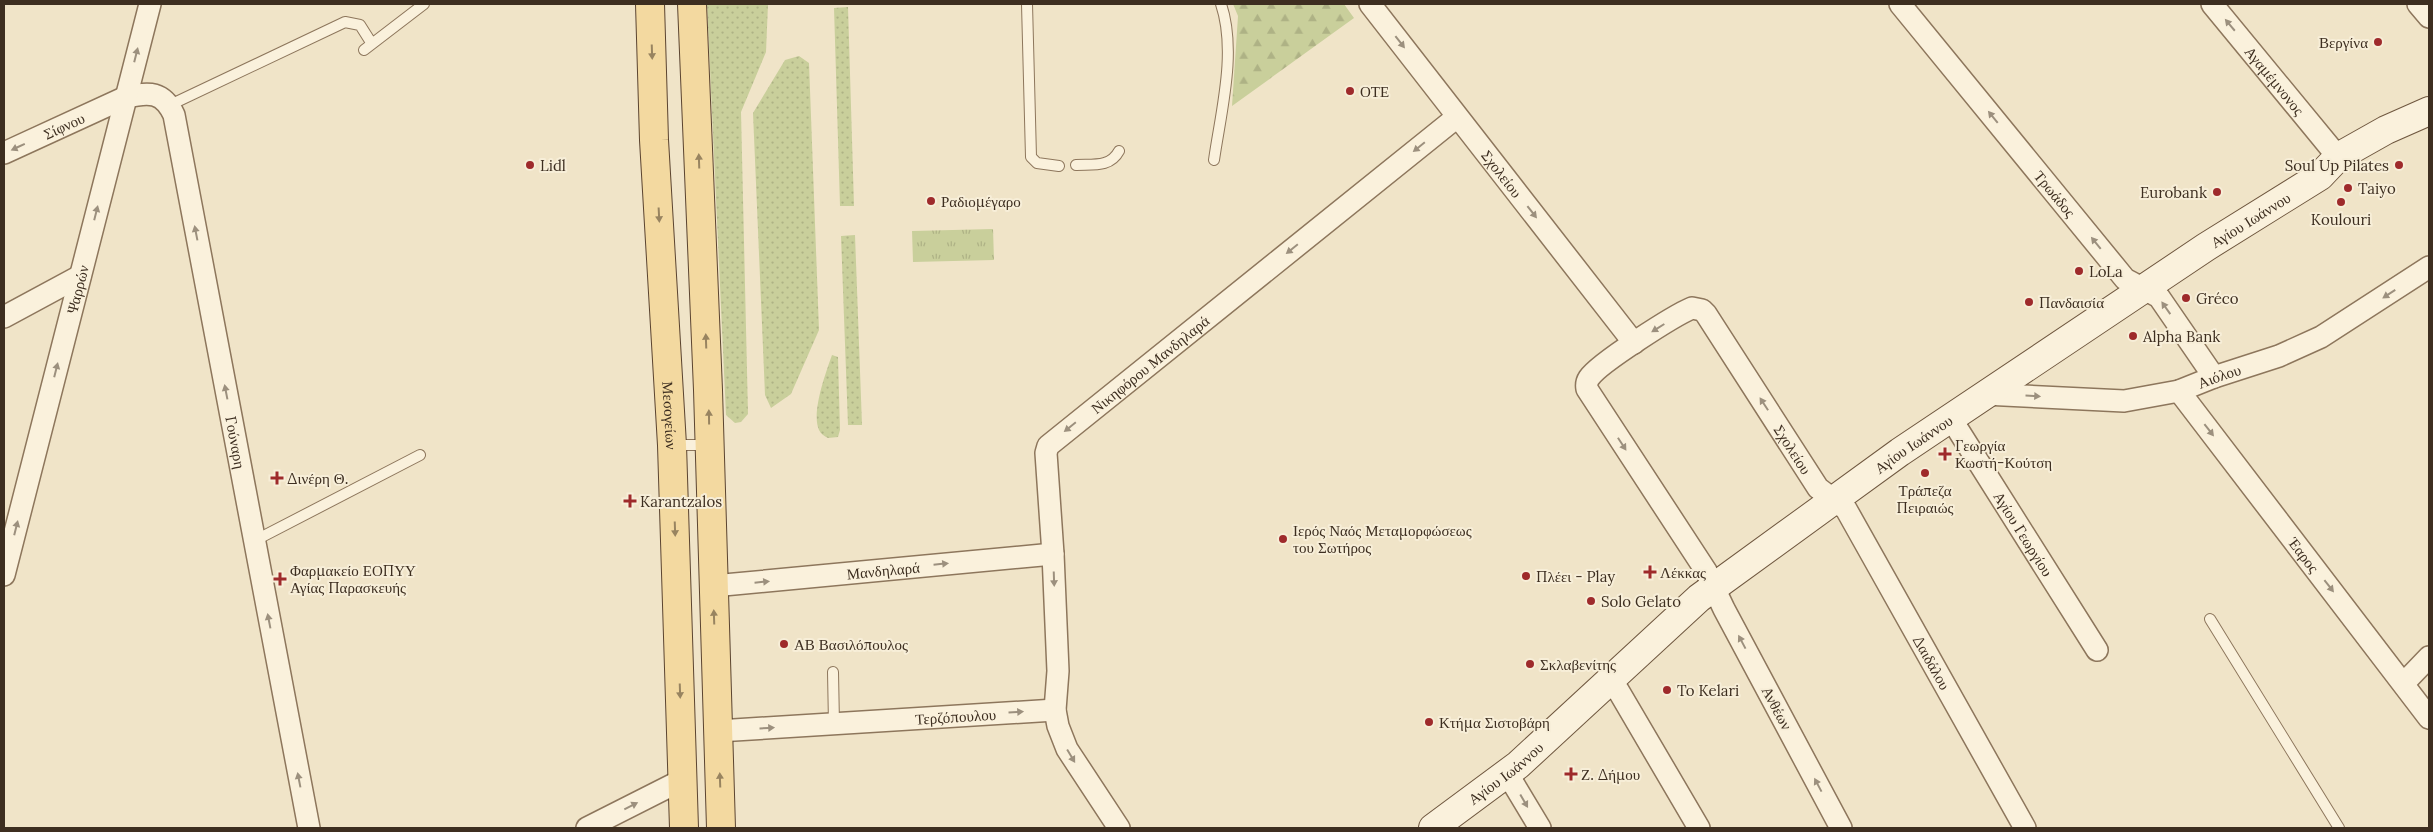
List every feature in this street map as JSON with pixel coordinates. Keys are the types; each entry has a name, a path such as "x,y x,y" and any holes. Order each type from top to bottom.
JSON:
{"main road":[{"name":"Μεσογείων","path":"650,4 654,140 672,445 684,828"},
{"path":"692,4 715,444 713,586 721,828"}],"street":[{"name":"Ψαρρών","path":"4,575 7,554 150,4"},
{"name":"Σχολείου","path":"1370,4 1634,343"},
{"name":"Τρωάδος","path":"1900,4 2125,279 2159,297 2214,377"},
{"name":"Αγαμέμνονος","path":"2212,4 2338,157"},
{"path":"2418,4 2429,17"},
{"path":"126,97 150,93 162,97 170,105"},
{"name":"Σίφνου","path":"4,153 126,97"},
{"name":"Γούναρη","path":"170,105 174,115 308,828"},
{"name":"Αγίου Ιωάννου","path":"1433,828 1507,774 1700,598 1833,499 1950,417 2143,288 2320,176 2338,157 2386,130 2429,111"},
{"name":"Νικηφόρου Μανδηλαρά","path":"1055,710 1058,671 1046,453 1053,440 1457,117"},
{"name":"Αιόλου","path":"1984,394 2124,401 2179,391 2214,377 2279,356 2321,337 2429,268"},
{"path":"4,317 80,276"},
{"name":"Σχολείου","path":"1714,587 1706,571 1587,389 1586,383 1592,375 1634,343 1688,310 1698,308 1702,310 1818,488 1833,499"},
{"name":"Έαρος","path":"2179,391 2429,718"},
{"name":"Αγίου Γεωργίου","path":"1950,417 2097,650"},
{"name":"Δαιδάλου","path":"1833,499 1846,509 2025,828"},
{"name":"Μανδηλαρά","path":"713,586 1053,554"},
{"name":"Ανθέων","path":"1714,587 1841,828"},
{"path":"2404,683 2429,657"},
{"path":"1618,690 1699,828"},
{"path":"1055,710 1066,749 1119,828"},
{"name":"Τερζόπουλου","path":"718,731 1055,710"},
{"path":"1507,774 1540,828"},
{"path":"587,828 682,780"}],"lane":[{"path":"170,105 345,22 360,25 368,47 424,4"},
{"path":"1027,4 1031,157 1037,163 1059,166"},
{"path":"1214,160 1226,76 1226,19 1221,4"},
{"path":"1076,165 1106,164 1119,151"},
{"path":"672,445 715,444"},
{"path":"254,541 420,455"},
{"path":"2210,619 2339,828"},
{"path":"833,672 834,724"}],"green space":[{"path":"707,4 768,4 766,52 741,112 748,414 741,422 735,423 726,415"},
{"path":"1233,4 1344,4 1354,18 1232,106 1238,16"},
{"path":"848,7 854,206 840,206 834,8"},
{"path":"799,56 809,63 819,330 791,394 771,408 765,395 753,113 785,60"},
{"path":"993,229 994,260 913,262 912,231"},
{"path":"855,235 862,425 848,425 841,236"},
{"path":"832,355 838,357 840,430 838,437 828,438 819,430 817,414 820,392"}],"place":[{"name":"Βεργίνα","path":"2378,42"},
{"name":"ΟΤΕ","path":"1350,91"},
{"name":"Lidl","path":"530,165"},
{"name":"Soul Up Pilates","path":"2399,165"},
{"name":"Taiyo","path":"2348,188"},
{"name":"Eurobank","path":"2217,192"},
{"name":"Ραδιομέγαρο","path":"931,201"},
{"name":"Koulouri","path":"2341,202"},
{"name":"LoLa","path":"2079,271"},
{"name":"Gréco","path":"2186,298"},
{"name":"Πανδαισία","path":"2029,302"},
{"name":"Alpha Bank","path":"2133,336"},
{"name":"Γεωργία Κωστή-Κούτση","path":"1945,454"},
{"name":"Τράπεζα Πειραιώς","path":"1925,473"},
{"name":"Δινέρη Θ.","path":"277,478"},
{"name":"Karantzalos","path":"630,501"},
{"name":"Ιερός Ναός Μεταμορφώσεως του Σωτήρος","path":"1283,539"},
{"name":"Λέκκας","path":"1650,572"},
{"name":"Πλέει - Play","path":"1526,576"},
{"name":"Φαρμακείο ΕΟΠΥΥ Αγίας Παρασκευής","path":"280,579"},
{"name":"Solo Gelato","path":"1591,601"},
{"name":"ΑΒ Βασιλόπουλος","path":"784,644"},
{"name":"Σκλαβενίτης","path":"1530,664"},
{"name":"To Kelari","path":"1667,690"},
{"name":"Κτήμα Σιστοβάρη","path":"1429,722"},
{"name":"Ζ. Δήμου","path":"1571,774"}]}
